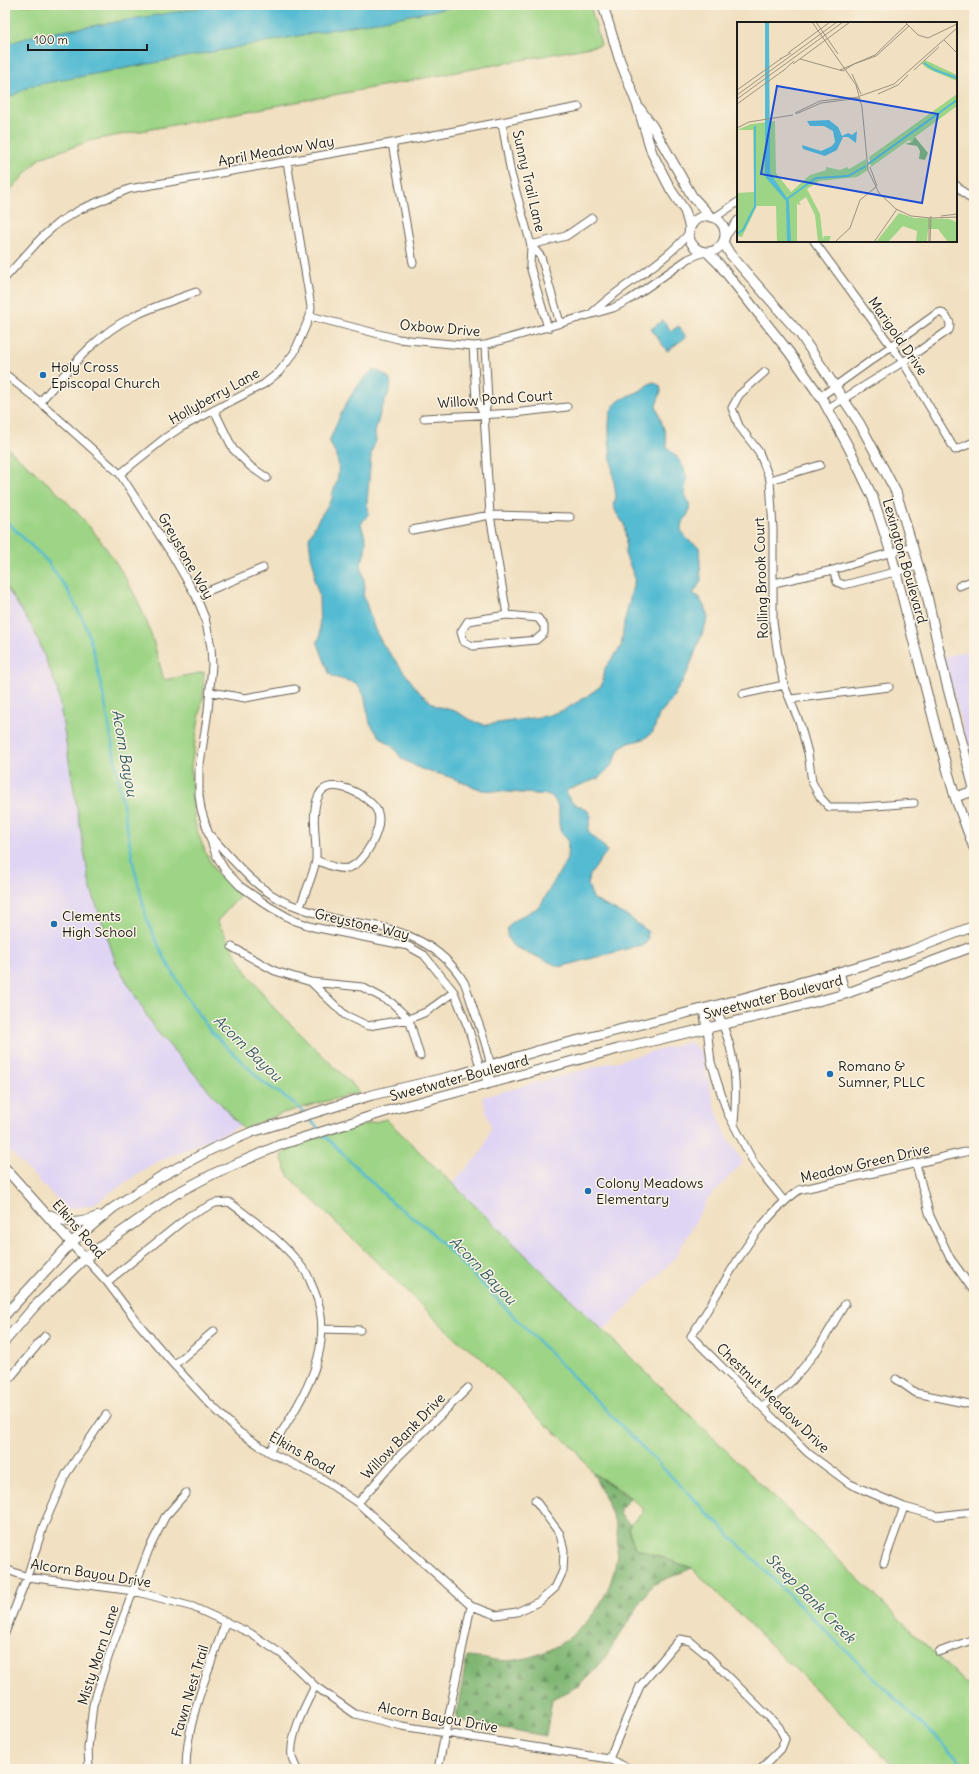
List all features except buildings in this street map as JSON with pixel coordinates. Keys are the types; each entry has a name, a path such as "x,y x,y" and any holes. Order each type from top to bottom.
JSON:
{"main road":[{"path":"603,5 619,58 637,104 652,153 671,190 685,211 693,245 706,252 717,249 724,240 724,228 718,220 692,196 653,127 637,104"},
{"path":"690,231 699,218 713,217"},
{"name":"Lexington Boulevard","path":"724,240 730,254 800,334 860,424 896,492 926,591 945,677 974,789"},
{"name":"Lexington Boulevard","path":"706,252 719,264 789,352 820,397 849,448 873,498 896,571 937,733 955,797 974,848"},
{"path":"955,797 974,789"},
{"name":"Sweetwater Boulevard","path":"5,1315 72,1242 108,1213 160,1177 212,1149 265,1127 372,1095 457,1075 490,1064 704,1009 838,972 910,951 974,926"},
{"name":"Sweetwater Boulevard","path":"5,1341 34,1307 85,1258 175,1194 215,1173 280,1145 364,1119 618,1049 845,994 974,946"},
{"path":"838,972 845,994"},
{"path":"714,1006 722,1024"},
{"path":"704,1009 707,1028"},
{"name":"Elkins Road","path":"5,1168 85,1258"},
{"path":"47,1214 67,1222 82,1223 108,1213"}],"street":[{"name":"April Meadow Way","path":"5,278 42,237 59,222 81,209 129,189 502,123 579,107"},
{"name":"Sunny Trail Lane","path":"502,123 511,174 531,245 530,266 548,328"},
{"path":"392,143 413,263"},
{"name":"Hollyberry Lane","path":"120,474 165,438 264,384 279,372 294,353 310,316 309,289 287,162"},
{"path":"957,186 974,202"},
{"path":"713,217 737,203"},
{"path":"531,245 566,236 592,218"},
{"path":"724,240 737,221"},
{"name":"Oxbow Drive","path":"590,314 608,298 679,246 690,231"},
{"name":"Marigold Drive","path":"815,242 903,362 955,450 974,442"},
{"name":"Sunny Trail Lane","path":"531,245 540,257 560,323"},
{"name":"Oxbow Drive","path":"310,316 398,339 473,346 485,345 613,308 629,300 688,259 706,252"},
{"path":"40,402 83,354 108,332 132,317 196,292"},
{"path":"820,397 936,314 941,312 948,318 950,325 948,330 903,362 828,409"},
{"path":"485,345 488,401 484,414 490,515 507,615"},
{"path":"473,346 476,399 484,414"},
{"name":"Rolling Brook Court","path":"765,372 739,395 732,408 739,426 759,452 770,480 774,583 773,622 784,684 791,699 808,753 812,782 820,797 829,807 862,807 914,803"},
{"name":"Greystone Way","path":"5,374 40,402 120,474 171,553 196,596 205,618 211,647 211,692 199,774 201,809 219,860 225,870 240,886 270,907 293,920 313,927 408,946 424,955 454,992 469,1030 480,1067 489,1084"},
{"name":"Willow Pond Court","path":"424,418 514,413 567,407"},
{"path":"214,410 233,449 251,467 266,478"},
{"path":"770,480 820,466"},
{"path":"412,530 490,515 570,517"},
{"path":"774,583 833,570 912,546"},
{"path":"833,570 837,582 844,585 918,566"},
{"path":"196,596 263,568"},
{"path":"959,586 974,580"},
{"path":"507,615 538,618 544,626 544,633 536,640 473,646 464,642 461,632 468,621 507,615"},
{"path":"743,694 784,684"},
{"path":"791,699 889,687"},
{"path":"211,692 245,698 295,689"},
{"path":"300,907 316,860 316,803 319,794 326,788 341,787 365,796 375,807 379,815 379,825 362,859 348,868 338,869 316,860"},
{"name":"Greystone Way","path":"208,832 248,876 274,896 315,914 346,922 359,922 393,930 425,942 441,955 453,967 464,984 481,1030 490,1064 489,1084"},
{"path":"240,886 248,876"},
{"path":"356,935 359,922"},
{"path":"232,947 275,971 310,982 362,988 392,1003 409,1019 420,1056"},
{"path":"310,982 345,1015 368,1026 409,1019 426,1012 454,992"},
{"path":"722,1024 727,1035 734,1070 736,1102 734,1123"},
{"path":"707,1028 711,1062 719,1091 727,1112 755,1165 784,1201"},
{"name":"Meadow Green Drive","path":"691,1336 709,1310 748,1243 784,1201 799,1190 974,1150"},
{"path":"916,1164 930,1216 950,1258 973,1290"},
{"path":"107,1282 189,1216 215,1202 229,1202 264,1228 287,1250 306,1272 319,1302 322,1329 318,1362 301,1401 269,1452"},
{"name":"Elkins Road","path":"85,1258 107,1282 138,1323 174,1365 208,1402 239,1432 269,1452 321,1478 358,1503 471,1606 496,1615 517,1612 540,1601 554,1588 564,1571 564,1551 560,1534 535,1500"},
{"path":"763,1407 792,1380 818,1349 845,1304"},
{"path":"322,1329 360,1330"},
{"path":"174,1365 214,1330"},
{"path":"5,1384 45,1336"},
{"name":"Chestnut Meadow Drive","path":"691,1336 808,1453 850,1484 904,1507 937,1516 974,1512"},
{"path":"896,1379 916,1393 974,1405"},
{"name":"Willow Bank Drive","path":"358,1503 398,1456 468,1388"},
{"path":"5,1633 27,1577 44,1527 66,1474 106,1415"},
{"name":"Misty Morn Lane","path":"89,1769 88,1748 93,1705 109,1655 149,1549 164,1517 186,1493"},
{"path":"884,1563 904,1507"},
{"name":"Alcorn Bayou Drive","path":"5,1569 27,1577 134,1591 193,1607 250,1633 283,1655 315,1686 355,1714 402,1726 609,1758 630,1769"},
{"path":"438,1769 471,1606"},
{"name":"Fawn Nest Trail","path":"186,1769 186,1749 202,1690 226,1621"},
{"path":"938,1652 974,1639"},
{"path":"609,1758 640,1686 680,1640 690,1641 706,1654 779,1727 785,1739 781,1749 761,1769"},
{"path":"297,1769 292,1757 294,1738 302,1713 315,1686"}],"shaded area":[{"name":"Clements High School","path":"5,585 34,630 57,688 90,886 154,1028 241,1126 154,1163 92,1205 67,1209 5,1147"},
{"path":"974,649 974,766 943,657"},
{"name":"Colony Meadows Elementary","path":"689,1042 701,1051 715,1108 728,1139 743,1162 708,1199 676,1257 603,1331 452,1183 482,1152 491,1127 482,1097"}],"green space":[{"path":"5,5 590,5 601,45 93,140 40,158 5,196"},
{"path":"5,446 76,511 113,558 142,610 151,634 164,680 204,672 203,695 191,766 192,801 196,828 206,854 216,872 240,896 217,921 248,974 274,1008 360,1092 283,1113 243,1129 154,1028 116,963 90,886 57,688 34,630 5,585"},
{"path":"386,1119 974,1692 974,1769 897,1769 692,1568 635,1548 628,1527 644,1510 625,1493 593,1473 574,1448 530,1411 522,1399 478,1355 455,1338 289,1177 281,1156 296,1143"},
{"path":"593,1473 630,1498 620,1509 620,1514 630,1525 628,1528 635,1548 692,1568 652,1585 602,1662 580,1685 552,1699 546,1736 458,1720 456,1716 467,1657 516,1660 538,1654 558,1645 576,1632 592,1616 604,1597 612,1577 617,1555 617,1532 611,1511"}],"water":[{"path":"217,5 464,5 30,86 5,100 5,45 32,36"},
{"path":"663,320 671,331 679,326 686,337 667,351 651,329"},
{"path":"373,370 388,377 391,383 390,390 381,410 375,432 376,441 371,456 367,503 369,513 361,524 366,540 365,552 361,564 365,587 363,594 375,630 382,643 420,693 436,706 455,711 471,720 485,725 546,716 564,710 586,697 602,685 605,668 621,647 624,623 635,578 625,554 626,540 624,524 613,505 616,498 609,440 609,418 613,407 623,398 638,392 654,382 660,386 661,391 656,406 665,432 667,447 680,461 686,478 684,490 689,502 689,507 688,513 681,525 681,529 688,540 699,547 701,581 693,594 698,596 704,606 708,618 688,671 672,699 659,715 653,732 644,739 629,743 619,749 612,765 599,778 567,790 566,794 573,803 588,811 591,816 588,831 603,845 607,851 590,875 588,885 593,898 629,917 647,931 648,939 645,944 560,967 513,946 508,938 507,931 509,925 540,906 567,859 568,840 560,829 559,812 555,801 550,795 482,790 447,776 421,769 402,759 395,749 378,735 370,723 364,695 356,683 333,677 329,673 317,641 320,637 319,595 314,579 315,570 311,556 309,538 318,520 332,499 337,481 337,458 329,442 346,403 358,386"}],"waterway":[{"name":"Acorn Bayou","path":"5,520 47,561 67,589 85,624 94,653 105,703 134,867 148,923 164,957 188,999 211,1032 264,1083 293,1102 305,1114"},
{"name":"Acorn Bayou","path":"308,1118 320,1130"},
{"name":"Steep Bank Creek","path":"323,1134 394,1204 427,1228 763,1569 969,1769"}],"place":[{"name":"Holy Cross Episcopal Church","path":"43,375"},
{"name":"Clements High School","path":"54,924"},
{"name":"Romano & Sumner, PLLC","path":"830,1074"},
{"name":"Colony Meadows Elementary","path":"588,1191"}]}
